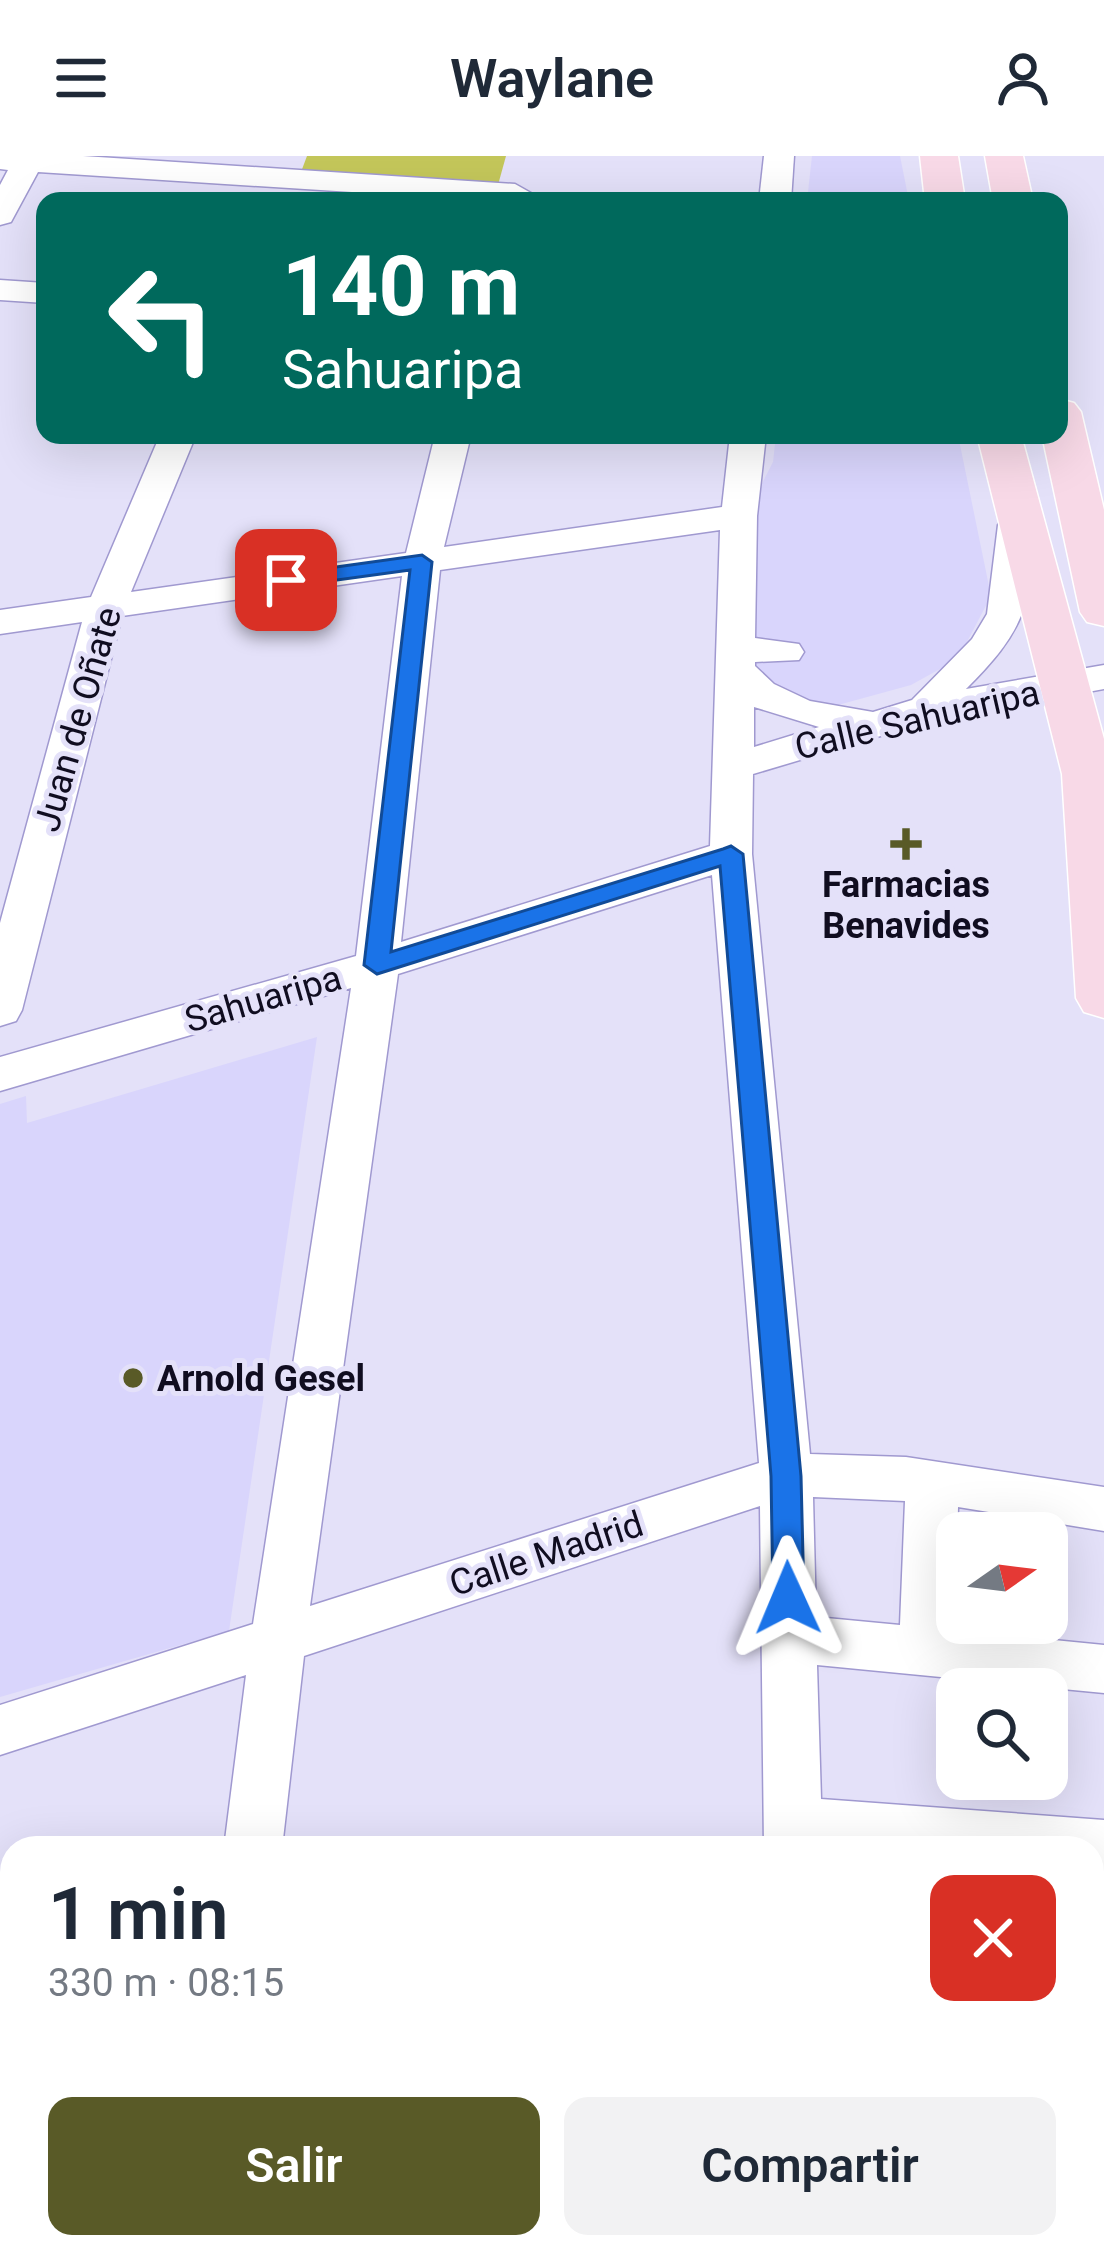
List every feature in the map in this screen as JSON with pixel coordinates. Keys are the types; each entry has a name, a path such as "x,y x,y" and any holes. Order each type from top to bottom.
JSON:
{"main road":[{"path":"939,156 945,192"},
{"path":"1004,156 1011,192"},
{"path":"1001,444 1016,501 1085,681 1104,998"},
{"path":"1066,444 1104,612"}],"street":[{"path":"515,192 525,156"},
{"path":"776,192 779,156"},
{"path":"0,215 19,159 280,167 475,192"},
{"path":"0,290 36,292"},
{"name":"Juan de Oñate","path":"0,1010 65,748 106,606 174,444"},
{"path":"255,1836 278,1639 377,965 422,562 450,444"},
{"path":"747,444 739,516 731,854 786,1476 793,1836"},
{"path":"926,709 1005,626 1016,586 1016,501"},
{"path":"0,622 739,516"},
{"path":"738,659 785,652"},
{"path":"738,659 747,686 794,710 880,721"},
{"name":"Calle Sahuaripa","path":"731,766 926,709 1085,681"},
{"path":"926,709 1014,706 1047,722 1088,774"},
{"name":"Sahuaripa","path":"0,1074 377,965 731,854"},
{"name":"Calle Madrid","path":"0,1730 786,1476 833,1472 1104,1509"},
{"path":"927,1652 932,1484"},
{"path":"789,1638 1104,1670"}],"shaded area":[{"path":"307,156 506,156 498,185 301,172"},
{"path":"812,156 900,156 907,192 808,192"},
{"path":"775,444 960,444 991,596 958,659 911,685 838,705 809,704 777,689 757,668 747,641 753,501 773,462"},
{"name":"Arnold Gesel","path":"317,1037 229,1631 0,1697 0,1104 26,1096 27,1123"}],"place":[{"name":"Farmacias Benavides","path":"906,844"},
{"name":"Arnold Gesel","path":"133,1378"}],"route":[{"path":"286,580 422,562 377,965 731,854 786,1476 788,1598"}]}
